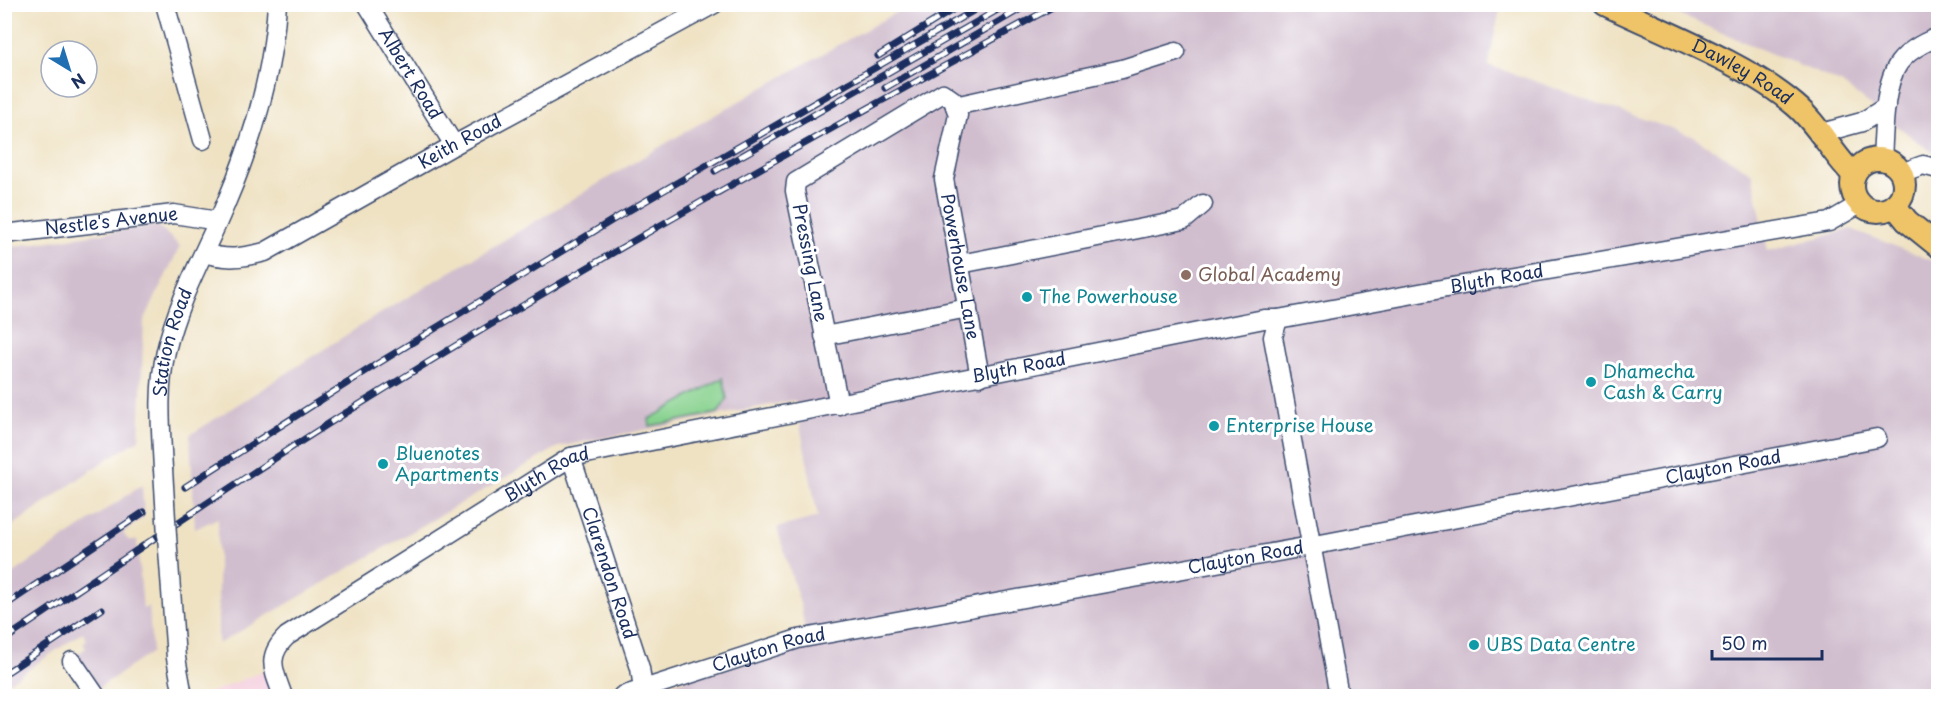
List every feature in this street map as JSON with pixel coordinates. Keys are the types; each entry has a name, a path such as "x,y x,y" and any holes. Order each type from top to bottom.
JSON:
{"main road":[{"name":"Dawley Road","path":"1605,4 1746,72 1780,93 1797,107 1854,175"},
{"path":"1882,159 1894,165 1901,173 1905,181 1904,190 1894,205 1874,211 1860,204 1851,186 1860,166 1882,159"},
{"path":"1894,205 1907,221 1938,246"}],"street":[{"path":"165,4 203,140"},
{"name":"Station Road","path":"183,696 175,646 160,408 161,381 173,329 248,150 256,124 276,25 277,4"},
{"name":"Albert Road","path":"367,4 454,145"},
{"name":"Keith Road","path":"204,252 222,258 238,259 265,252 454,145 714,4"},
{"path":"1882,159 1886,107 1899,63 1915,49 1938,37"},
{"path":"955,106 1122,69 1176,52"},
{"name":"Pressing Lane","path":"839,405 795,191 796,182 943,93 953,100 955,106"},
{"name":"Powerhouse Lane","path":"955,106 958,116 944,179 980,377"},
{"path":"1818,134 1862,122 1886,107"},
{"path":"1901,173 1923,165 1938,169"},
{"path":"960,264 1184,220 1203,204"},
{"name":"Blyth Road","path":"284,696 272,660 275,647 287,636 571,457 1264,319 1278,320 1501,278 1829,222 1860,204"},
{"name":"Nestle's Avenue","path":"4,234 174,214 218,221"},
{"path":"825,336 968,308"},
{"path":"1278,320 1273,337 1339,696"},
{"name":"Clayton Road","path":"622,696 798,639 1310,546 1877,438"},
{"name":"Clarendon Road","path":"571,457 640,668 643,689"},
{"path":"72,661 96,696"}],"shaded area":[{"path":"909,5 1501,5 1488,65 1692,136 1752,173 1768,251 1851,229 1938,263 1938,696 633,696 807,643 801,607 777,528 818,517 795,400 558,447 218,644 218,518 195,529 190,435 368,321 690,129"},
{"path":"1656,5 1938,5 1938,157 1841,83"},
{"path":"157,225 180,246 144,321 139,440 107,459 5,531 4,248"},
{"path":"142,485 144,517 123,533 128,540 137,540 143,609 149,606 152,652 97,689 75,656 86,648 83,643 87,640 83,632 5,685 5,579"},
{"path":"264,671 273,696 202,696"}],"green space":[{"path":"723,378 727,399 718,413 650,426 649,419"}],"railway":[{"path":"878,56 962,4"},
{"path":"185,487 377,364 616,218 985,4"},
{"path":"715,171 1008,4"},
{"path":"885,88 1029,4"},
{"path":"4,640 258,469 432,360 698,204 1058,4"},
{"path":"4,606 144,512"},
{"path":"4,674 102,609"}],"place":[{"name":"Global Academy","path":"1186,275"},
{"name":"The Powerhouse","path":"1027,297"},
{"name":"Dhamecha Cash & Carry","path":"1591,382"},
{"name":"Enterprise House","path":"1214,426"},
{"name":"Bluenotes Apartments","path":"383,464"},
{"name":"UBS Data Centre","path":"1474,645"}]}
